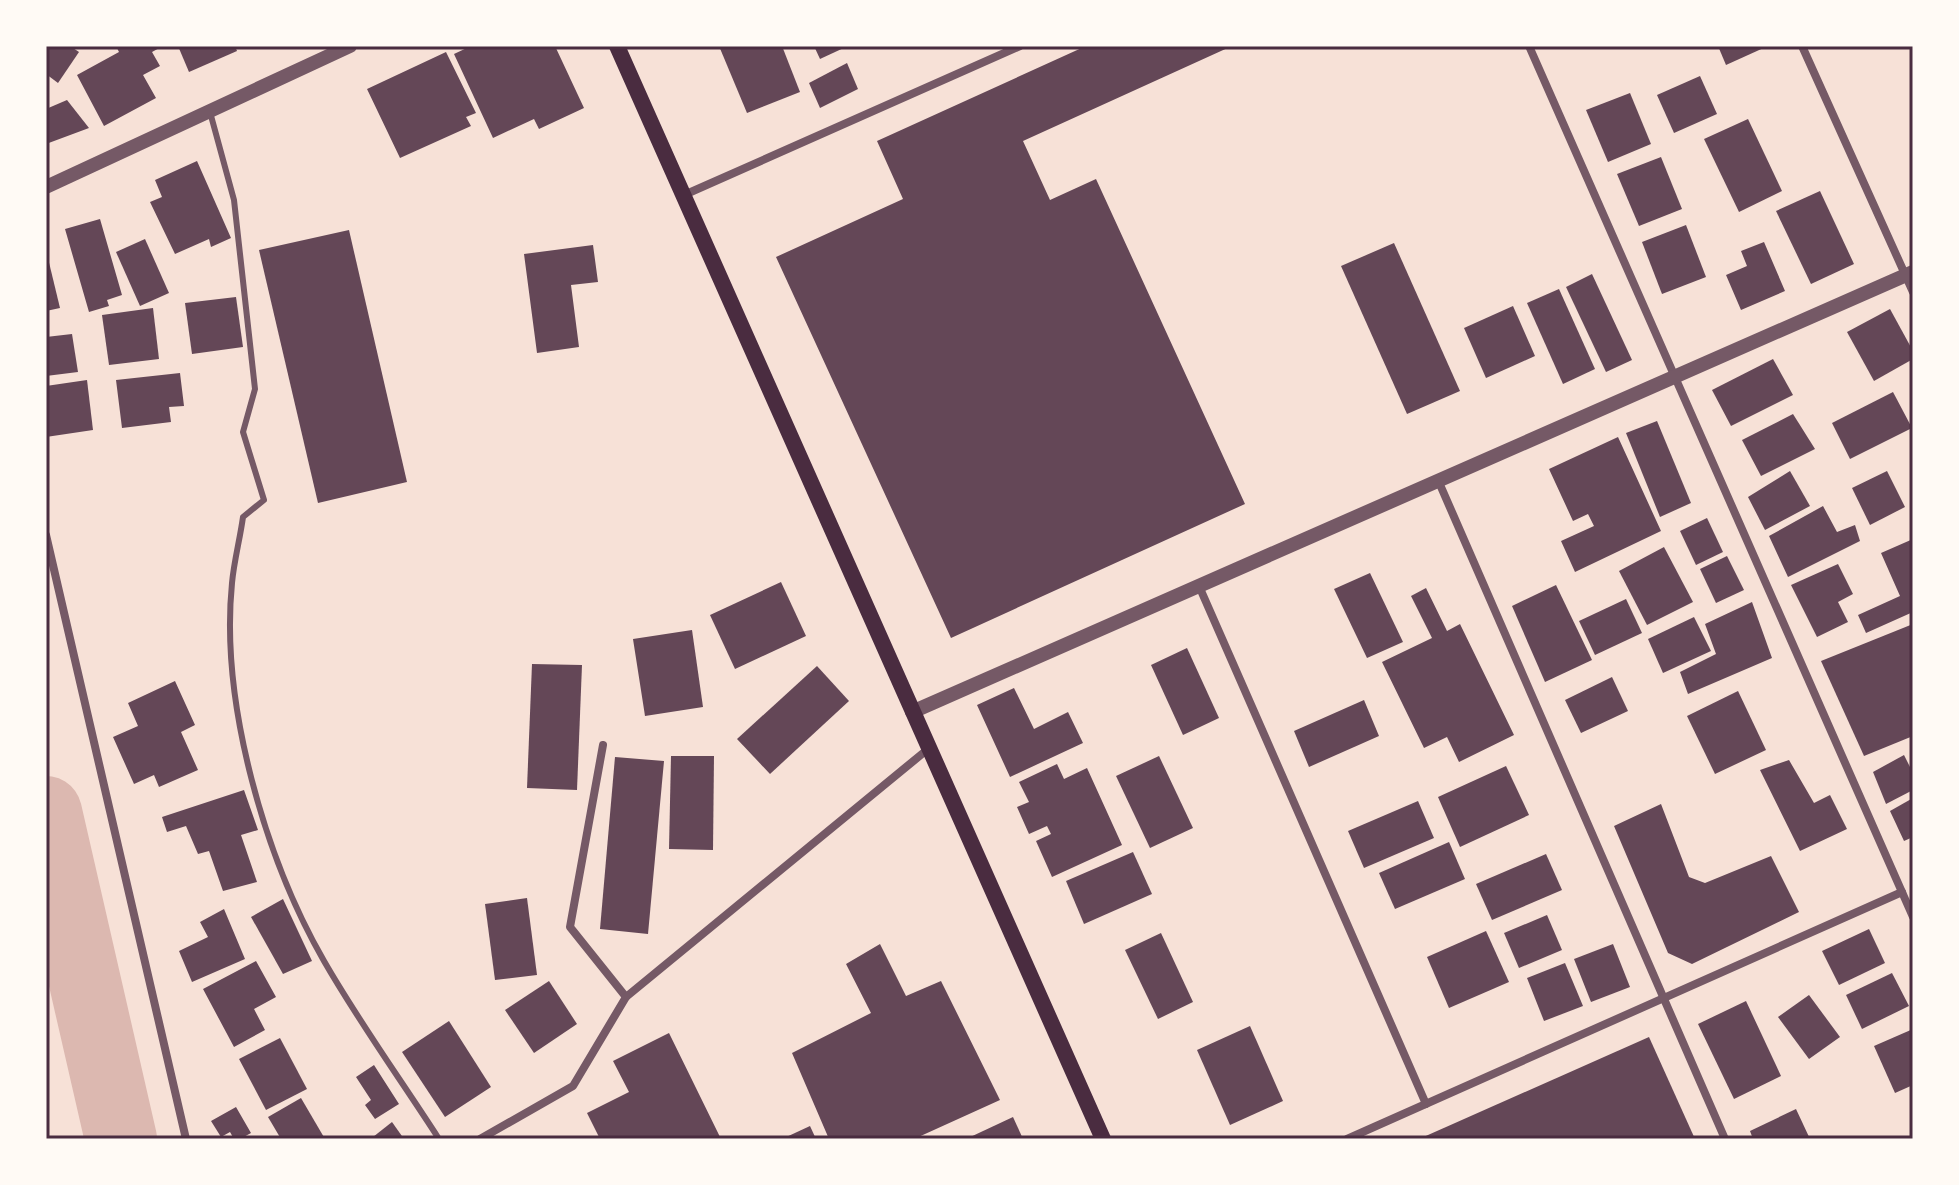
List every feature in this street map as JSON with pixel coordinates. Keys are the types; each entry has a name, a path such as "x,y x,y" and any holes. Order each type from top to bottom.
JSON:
{"main road":[{"path":"617,46 1103,1139"}],"street":[{"path":"46,187 350,46"},
{"path":"683,196 1020,46"},
{"path":"1529,46 1913,917"},
{"path":"1802,46 1909,273 1913,292"},
{"path":"912,712 1909,273"},
{"path":"1438,480 1725,1139"},
{"path":"46,535 186,1139"},
{"path":"1199,586 1426,1104"},
{"path":"603,745 570,927 626,997"},
{"path":"480,1139 492,1136 573,1086 626,997 928,749"},
{"path":"1347,1139 1902,892"}],"lane":[{"path":"210,112 234,200 255,389 243,432 264,500 243,517 232,585 233,660 243,748 271,848 323,960 439,1139"}],"building":[{"path":"46,46 70,46 79,52 58,83 46,74"},
{"path":"116,46 163,46 152,52 160,66 143,75 156,98 104,126 77,75 119,52"},
{"path":"178,46 235,46 237,51 189,72"},
{"path":"471,46 555,46 584,108 539,129 534,119 493,138 454,54"},
{"path":"719,46 782,46 800,92 747,113"},
{"path":"814,46 848,46 820,59"},
{"path":"1086,46 1232,46 1023,141 1050,200 1096,179 1245,504 951,638 776,257 903,199 877,141"},
{"path":"1718,46 1768,46 1726,65"},
{"path":"446,52 476,113 466,117 471,126 400,158 367,89"},
{"path":"847,63 858,89 820,108 809,83"},
{"path":"1700,76 1717,114 1674,133 1657,95"},
{"path":"1630,93 1651,144 1608,162 1586,110"},
{"path":"67,100 89,128 46,144 46,109"},
{"path":"1748,119 1782,191 1739,212 1704,139"},
{"path":"1661,157 1682,209 1639,226 1617,174"},
{"path":"197,161 231,238 211,247 209,239 175,254 150,202 162,197 155,180"},
{"path":"1820,191 1854,264 1811,284 1776,211"},
{"path":"100,219 122,295 107,300 109,306 89,312 65,229"},
{"path":"1686,225 1706,277 1662,294 1642,242"},
{"path":"349,230 407,482 318,503 259,250"},
{"path":"145,239 169,293 140,306 116,252"},
{"path":"1764,242 1785,291 1741,310 1726,275 1747,266 1741,251"},
{"path":"1394,243 1460,391 1407,414 1341,266"},
{"path":"593,245 598,282 571,285 579,347 537,353 524,254"},
{"path":"46,250 60,308 46,311"},
{"path":"1592,274 1632,360 1606,372 1566,287"},
{"path":"1559,289 1595,369 1563,384 1527,303"},
{"path":"236,297 243,347 192,354 185,303"},
{"path":"1513,306 1535,356 1486,378 1464,328"},
{"path":"153,308 159,359 109,365 102,315"},
{"path":"1890,309 1913,351 1913,359 1874,381 1847,332"},
{"path":"72,334 78,372 46,376 46,337"},
{"path":"1773,359 1793,395 1731,426 1712,390"},
{"path":"180,373 184,406 169,407 171,422 122,428 116,380"},
{"path":"87,380 93,430 46,437 46,386"},
{"path":"1893,392 1912,428 1850,459 1832,423"},
{"path":"1793,414 1815,449 1761,476 1742,440"},
{"path":"1657,421 1691,503 1660,517 1626,433"},
{"path":"1618,437 1661,531 1575,572 1561,541 1594,526 1588,514 1573,521 1549,469"},
{"path":"1790,471 1810,506 1765,530 1748,497"},
{"path":"1887,471 1905,507 1870,525 1852,488"},
{"path":"1823,506 1837,532 1855,525 1860,541 1788,577 1769,536"},
{"path":"1707,518 1723,552 1696,565 1680,531"},
{"path":"1913,539 1913,612 1866,633 1858,615 1900,596 1881,553"},
{"path":"1664,547 1693,602 1647,625 1619,571"},
{"path":"1727,556 1744,590 1716,603 1700,569"},
{"path":"1838,564 1853,594 1838,602 1848,622 1817,637 1791,585"},
{"path":"1370,573 1403,642 1367,658 1334,589"},
{"path":"781,582 806,636 735,669 710,615"},
{"path":"1556,585 1592,660 1545,682 1512,606"},
{"path":"1426,588 1447,631 1460,624 1514,735 1459,762 1447,737 1424,748 1382,662 1432,638 1411,596"},
{"path":"1626,599 1642,633 1595,655 1579,621"},
{"path":"1752,602 1772,658 1688,694 1680,672 1716,654 1705,624"},
{"path":"1694,617 1711,651 1663,673 1648,639"},
{"path":"1913,624 1913,736 1864,756 1821,661"},
{"path":"692,630 703,707 645,716 633,639"},
{"path":"1187,648 1219,718 1183,735 1151,665"},
{"path":"532,664 582,665 577,790 527,788"},
{"path":"817,666 849,701 770,774 737,739"},
{"path":"1612,677 1628,711 1581,733 1565,700"},
{"path":"175,681 195,725 181,732 198,770 159,787 154,775 134,784 113,737 138,726 128,703"},
{"path":"1014,688 1034,729 1068,712 1083,743 1010,777 977,705"},
{"path":"1738,691 1766,750 1715,774 1687,716"},
{"path":"1364,700 1379,736 1309,767 1294,731"},
{"path":"1904,755 1913,773 1913,790 1886,804 1873,772"},
{"path":"671,756 714,756 713,850 669,849"},
{"path":"1159,756 1193,828 1150,848 1116,776"},
{"path":"615,757 664,761 648,934 600,929"},
{"path":"1789,760 1814,803 1830,795 1847,829 1800,851 1760,770"},
{"path":"1057,764 1064,779 1087,768 1122,845 1052,877 1036,841 1051,834 1047,826 1029,834 1017,807 1029,802 1019,782"},
{"path":"1506,766 1529,815 1460,847 1438,797"},
{"path":"244,790 258,830 241,835 257,882 223,891 209,851 198,854 186,826 167,832 162,817"},
{"path":"1913,798 1913,837 1904,841 1890,811"},
{"path":"1418,801 1434,838 1364,868 1348,831"},
{"path":"1661,804 1689,877 1705,883 1771,856 1799,912 1692,964 1668,953 1614,826"},
{"path":"1449,842 1465,879 1395,909 1379,873"},
{"path":"1133,852 1152,894 1084,924 1066,881"},
{"path":"1546,854 1562,890 1492,920 1476,884"},
{"path":"527,898 537,975 495,980 485,904"},
{"path":"283,899 312,961 283,974 251,917"},
{"path":"224,909 245,959 192,982 179,951 208,937 200,922"},
{"path":"1547,915 1562,950 1519,968 1504,933"},
{"path":"1869,929 1885,963 1839,985 1822,951"},
{"path":"1486,931 1509,982 1449,1008 1427,957"},
{"path":"1161,933 1193,1002 1158,1019 1125,950"},
{"path":"880,944 906,996 941,981 1000,1100 914,1139 829,1139 792,1053 871,1013 846,964"},
{"path":"1613,944 1630,987 1591,1002 1574,959"},
{"path":"256,961 276,997 254,1009 265,1030 234,1047 203,989"},
{"path":"1565,963 1583,1006 1544,1021 1527,978"},
{"path":"1892,973 1909,1006 1862,1029 1846,995"},
{"path":"549,981 577,1024 534,1053 505,1010"},
{"path":"1809,995 1840,1037 1809,1059 1778,1017"},
{"path":"1746,1001 1781,1076 1734,1099 1698,1024"},
{"path":"449,1021 491,1087 445,1117 402,1052"},
{"path":"1250,1026 1283,1101 1230,1125 1197,1050"},
{"path":"1913,1029 1913,1085 1895,1093 1874,1046"},
{"path":"669,1033 721,1139 600,1139 587,1113 629,1092 613,1061"},
{"path":"1649,1037 1695,1139 1419,1139"},
{"path":"280,1038 307,1089 266,1110 239,1059"},
{"path":"374,1065 399,1104 375,1119 365,1105 371,1100 356,1077"},
{"path":"301,1098 325,1139 281,1139 268,1117"},
{"path":"236,1107 251,1133 240,1139 234,1139 230,1132 221,1137 211,1121"},
{"path":"1796,1109 1810,1139 1753,1139 1750,1131"},
{"path":"1013,1117 1023,1139 966,1139"},
{"path":"392,1122 404,1139 374,1139 373,1137"},
{"path":"810,1126 816,1139 782,1139"}],"waterway":[{"path":"46,812 121,1139"}]}
